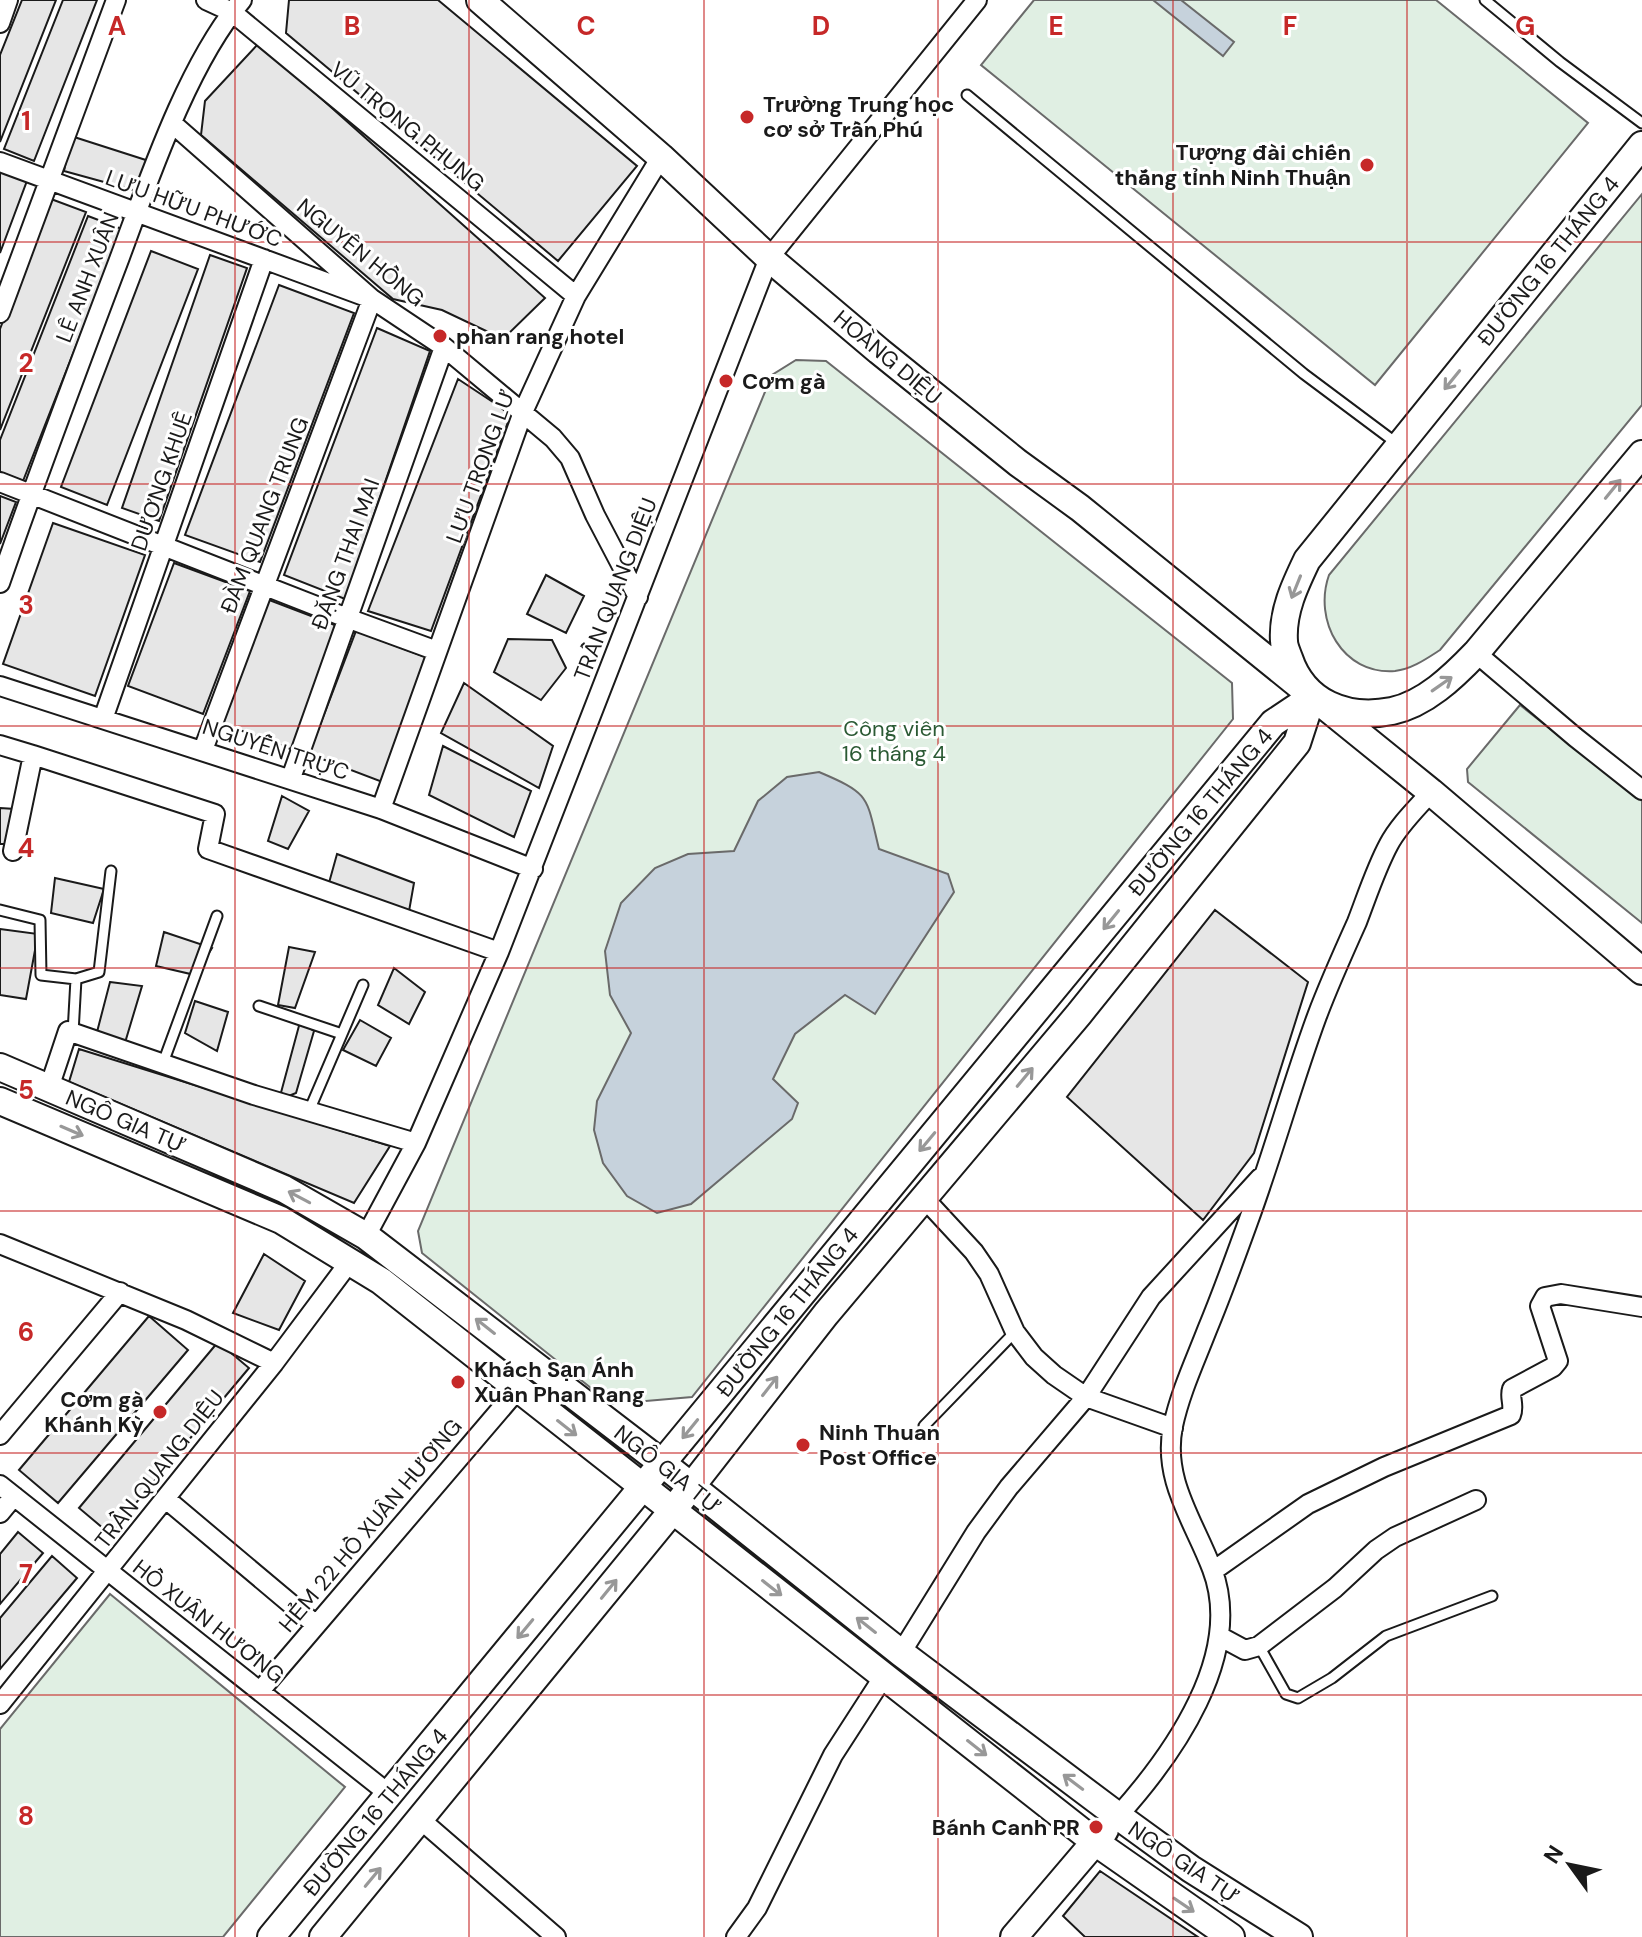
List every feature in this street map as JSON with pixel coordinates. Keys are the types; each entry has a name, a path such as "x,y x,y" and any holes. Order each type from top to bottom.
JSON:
{"main road":[{"name":"HOÀNG DIỆU","path":"480,0 661,157 769,258 900,368 1018,463 1080,508 1431,792 1642,971"},
{"name":"ĐƯỜNG 16 THÁNG 4","path":"1312,697 1294,673 1283,643 1293,590 1307,560 1642,145"},
{"path":"1312,697 1339,709 1366,713 1393,711 1448,682 1476,653 1642,454"},
{"name":"ĐƯỜNG 16 THÁNG 4","path":"271,1937 1273,723 1312,697"},
{"name":"ĐƯỜNG 16 THÁNG 4","path":"323,1937 673,1510 826,1314 1079,1014 1297,743 1312,697"},
{"path":"1052,992 1079,1014"},
{"name":"NGÔ GIA TỰ","path":"0,1067 284,1189 366,1236 1257,1926 1299,1937"},
{"path":"963,1098 990,1118"},
{"name":"NGÔ GIA TỰ","path":"0,1101 281,1220 351,1260 1095,1842 1231,1937"},
{"path":"351,1260 366,1236"},
{"path":"801,1295 826,1314"},
{"path":"884,1676 901,1653"},
{"path":"389,1794 421,1820"},
{"path":"1014,1937 1118,1816"}],"street":[{"path":"0,23 8,0"},
{"path":"0,313 116,0"},
{"name":"VŨ TRỌNG PHỤNG","path":"206,0 237,6 576,296"},
{"name":"TRẦN QUANG DIỆU","path":"366,1236 416,1143 499,952 769,258 977,0"},
{"name":"LÊ ANH XUÂN","path":"0,583 31,493 173,124 192,82 237,6"},
{"name":"NGUYÊN HỒNG","path":"173,124 372,299 444,347 553,438 570,458 595,515 638,597"},
{"name":"LƯU TRỌNG LƯ","path":"381,809 523,412 576,296 661,157"},
{"name":"LƯU HỮU PHƯỚC","path":"0,162 372,299"},
{"name":"DƯƠNG KHUÊ","path":"103,719 264,259"},
{"name":"ĐÀM QUANG TRUNG","path":"203,750 372,299"},
{"name":"ĐẶNG THAI MAI","path":"291,778 444,347"},
{"path":"0,482 437,651"},
{"path":"1476,653 1642,790"},
{"name":"NGUYỄN TRỰC","path":"0,686 291,778 381,809 533,869"},
{"path":"0,745 215,814 208,849 499,952"},
{"path":"13,851 33,755"},
{"path":"1118,1816 1148,1783 1169,1753 1201,1693 1213,1664 1219,1636 1218,1596 1213,1571 1182,1505 1171,1460 1173,1428 1187,1380 1228,1280 1317,1017 1390,841 1431,792"},
{"path":"49,1088 68,1031 416,1143"},
{"path":"901,1653 976,1532 1009,1487 1086,1397 1151,1297 1267,1170"},
{"path":"924,1198 974,1252 989,1274 1015,1332 1034,1357 1086,1397 1173,1428"},
{"path":"0,1244 186,1320 274,1363"},
{"name":"TRẦN QUANG DIỆU","path":"0,1704 274,1363 351,1260"},
{"path":"0,1435 120,1292"},
{"path":"1213,1571 1308,1504 1384,1467 1511,1415 1514,1408 1511,1391 1514,1386 1553,1367 1558,1361 1540,1306 1545,1297 1561,1294 1642,1307"},
{"name":"HẺM 22 HỒ XUÂN HƯƠNG","path":"260,1691 518,1389"},
{"path":"0,1513 7,1491"},
{"name":"HỒ XUÂN HƯƠNG","path":"7,1491 389,1794"},
{"path":"166,1499 316,1625"},
{"path":"1219,1636 1245,1650 1259,1646 1395,1537 1476,1500"},
{"path":"736,1937 757,1908 833,1755 884,1676"},
{"path":"421,1820 556,1937"}],"lane":[{"path":"1485,0 1560,62 1642,123"},
{"path":"967,95 1304,374 1399,445"},
{"path":"0,910 40,920 41,975 76,979 99,972 111,871"},
{"path":"163,1063 217,916"},
{"path":"73,1033 76,979"},
{"path":"309,1111 363,985"},
{"path":"259,1006 342,1034"},
{"path":"924,1426 1015,1332"},
{"path":"1259,1646 1286,1694 1298,1698 1332,1678 1386,1636 1492,1596"}],"green space":[{"path":"1034,0 1436,0 1588,123 1375,385 981,65"},
{"path":"1642,194 1642,405 1440,650 1401,670 1376,670 1360,664 1336,641 1329,626 1325,592 1329,575"},
{"name":"Công viên 16 tháng 4","path":"796,360 826,361 1232,683 1233,719 692,1397 611,1404 422,1253 418,1231 772,375"},
{"path":"1520,705 1642,801 1642,923 1468,782 1467,769"},
{"path":"110,1594 345,1787 223,1937 0,1937 0,1729"}],"shaded area":[{"path":"1153,0 1181,0 1234,42 1223,56"},
{"path":"819,772 848,786 864,799 879,849 948,874 954,892 875,1014 845,995 795,1034 773,1079 798,1103 792,1119 691,1204 657,1213 627,1196 603,1163 594,1130 597,1101 631,1033 610,995 605,951 621,903 655,868 688,854 734,851 758,801 787,777"}],"building":[{"path":"22,0 56,0 0,142 0,55"},
{"path":"63,0 97,0 34,161 4,149"},
{"path":"289,0 438,0 637,166 558,261 286,33"},
{"path":"259,43 545,298 503,339 442,310 393,299 201,135 205,101"},
{"path":"71,136 152,162 144,193 64,171"},
{"path":"0,168 28,178 0,253"},
{"path":"51,199 86,212 0,430 0,329"},
{"path":"88,216 122,229 23,481 0,472 0,440"},
{"path":"151,251 198,269 107,505 61,487"},
{"path":"210,255 247,268 159,521 122,508"},
{"path":"279,285 354,313 260,562 185,535"},
{"path":"377,328 430,351 345,599 284,575"},
{"path":"458,379 511,414 431,631 368,611"},
{"path":"0,496 16,502 0,544"},
{"path":"53,523 145,555 95,696 3,664"},
{"path":"174,563 250,591 203,714 128,686"},
{"path":"546,575 584,596 566,633 527,614"},
{"path":"264,598 340,627 293,750 218,722"},
{"path":"356,631 431,659 385,783 309,754"},
{"path":"508,639 552,640 566,668 541,700 494,672"},
{"path":"464,683 553,746 539,788 441,733"},
{"path":"443,746 531,791 514,837 429,795"},
{"path":"282,796 309,811 288,849 268,841"},
{"path":"0,808 15,809 17,844 0,844"},
{"path":"337,854 414,883 408,917 327,890"},
{"path":"55,878 104,889 93,923 51,913"},
{"path":"1215,910 1308,982 1254,1153 1203,1220 1067,1097"},
{"path":"0,929 38,934 26,999 0,995"},
{"path":"164,932 212,948 195,975 156,966"},
{"path":"289,947 315,952 295,1008 278,1005"},
{"path":"394,968 425,992 409,1024 378,1005"},
{"path":"110,982 142,986 124,1046 97,1032"},
{"path":"195,1001 228,1012 217,1051 185,1033"},
{"path":"360,1020 391,1038 376,1066 343,1050"},
{"path":"300,1022 314,1031 296,1093 279,1100"},
{"path":"79,1049 390,1146 354,1203 69,1082"},
{"path":"264,1254 305,1281 279,1330 233,1313"},
{"path":"149,1316 188,1350 58,1503 19,1470"},
{"path":"218,1342 249,1368 110,1534 79,1508"},
{"path":"18,1532 43,1553 0,1604 0,1554"},
{"path":"52,1556 77,1578 0,1669 0,1618"},
{"path":"1100,1871 1198,1937 1085,1937 1063,1916"}],"place":[{"name":"Trường Trung học cơ sở Trần Phú","path":"747,117"},
{"name":"Tượng đài chiến thắng tỉnh Ninh Thuận","path":"1367,165"},
{"name":"phan rang hotel","path":"440,336"},
{"name":"Cơm gà","path":"726,381"},
{"name":"Khách Sạn Ánh Xuân Phan Rang","path":"458,1382"},
{"name":"Cơm gà Khánh Kỳ","path":"160,1412"},
{"name":"Ninh Thuan Post Office","path":"803,1445"},
{"name":"Bánh Canh PR","path":"1096,1827"}]}
